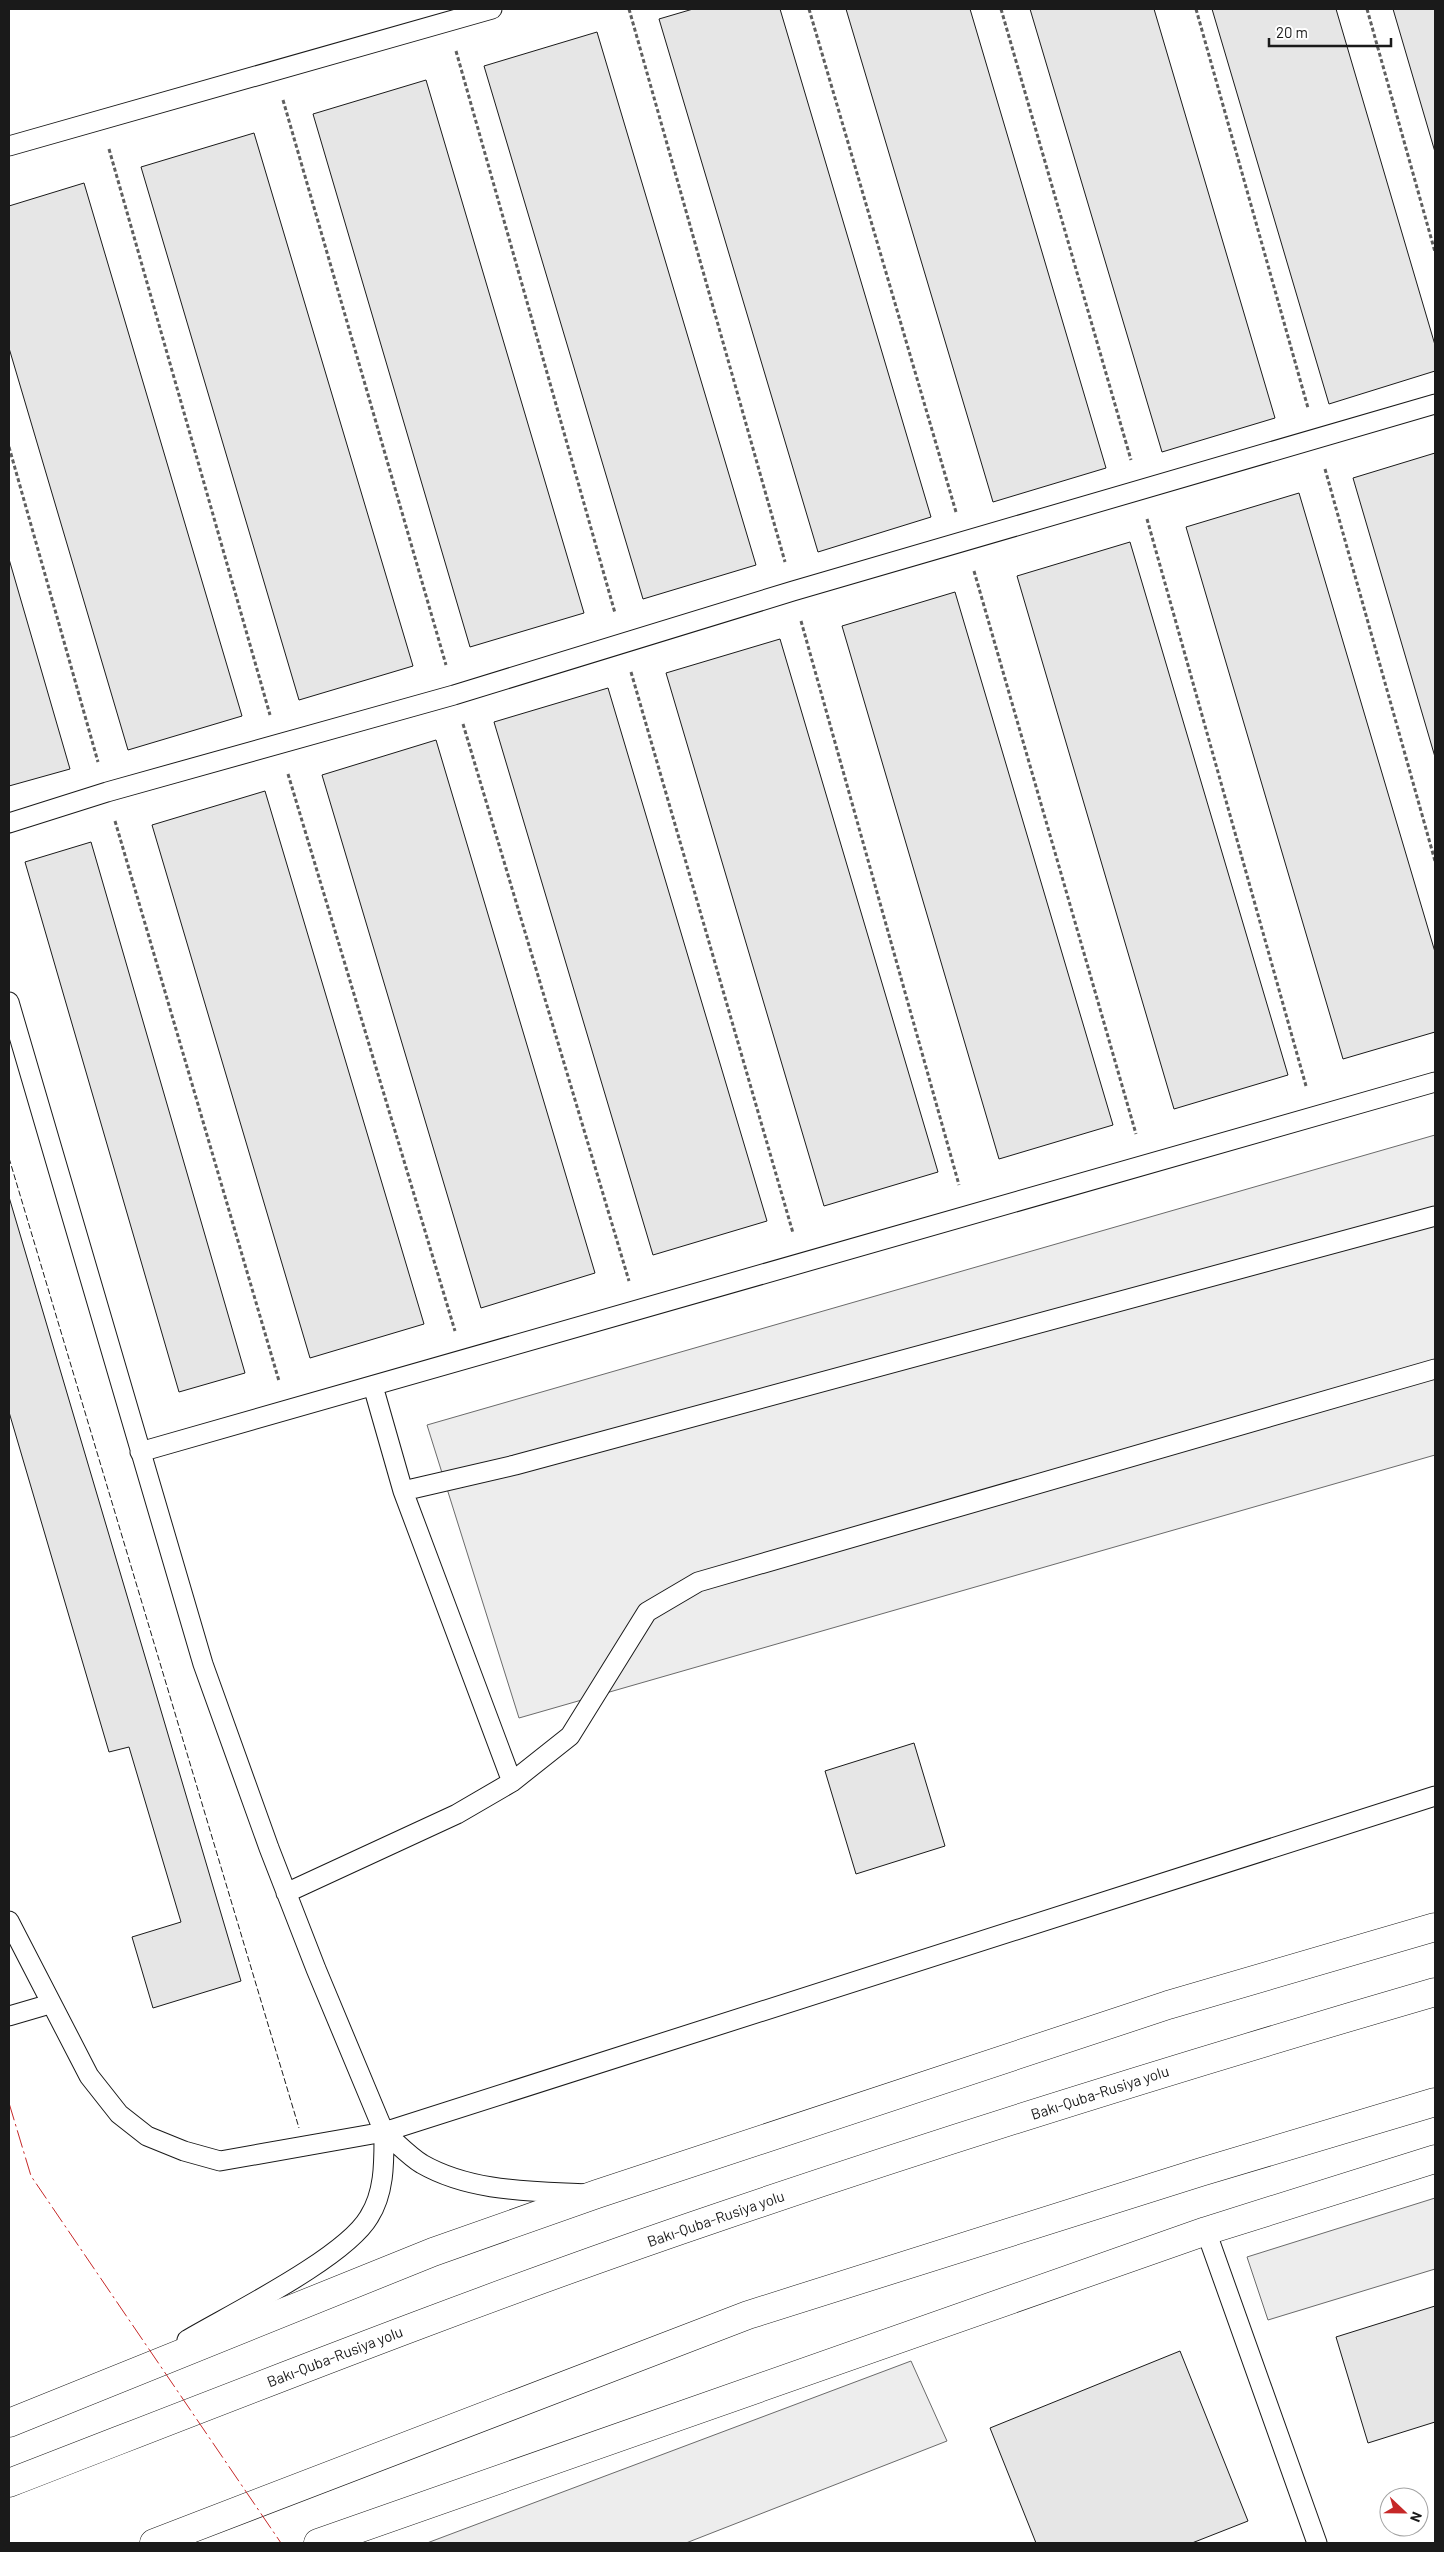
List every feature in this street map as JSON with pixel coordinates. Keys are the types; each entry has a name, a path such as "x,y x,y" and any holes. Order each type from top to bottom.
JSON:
{"highway":[{"path":"9,2423 433,2252 597,2194 1168,2005 1435,1926"},
{"name":"Bakı-Quba-Rusiya yolu","path":"9,2483 381,2339 717,2217 1175,2068 1435,1992"},
{"path":"154,2543 748,2315 1201,2172 1435,2102"},
{"path":"318,2543 1206,2231 1435,2159"}],"lane":[{"path":"9,146 492,9"},
{"path":"9,823 107,792 454,695 793,591 1435,404"},
{"path":"9,1002 203,1664 286,1892 384,2132 384,2178 370,2216 356,2236 302,2273 133,2372"},
{"path":"140,1452 1316,1118 1435,1082"},
{"path":"403,1491 525,1462 1435,1216"},
{"path":"286,1892 457,1814 512,1782 570,1736 647,1612 698,1582 1435,1369"},
{"path":"373,1386 403,1491 512,1782"},
{"path":"9,1921 50,2004 89,2076 119,2114 147,2136 184,2151 220,2161 384,2132 1435,1796"},
{"path":"9,2016 50,2004"},
{"path":"384,2132 422,2164 473,2183 502,2189 597,2194"},
{"path":"1206,2231 1317,2543"}],"path":[{"path":"809,9 1145,1166"},
{"path":"1001,9 1140,491 1316,1118"},
{"path":"1367,9 1435,252"},
{"path":"9,447 107,792 288,1410"}],"shaded area":[{"path":"1435,1135 1435,1455 519,1718 427,1425"},
{"path":"1435,2198 1435,2269 1268,2320 1247,2257"},
{"path":"911,2361 947,2441 686,2543 427,2543"}],"building":[{"path":"693,9 780,9 931,517 818,552 659,19"},
{"path":"846,9 970,9 1106,468 993,502"},
{"path":"1030,9 1154,9 1275,418 1162,452"},
{"path":"1212,9 1336,9 1435,345 1435,371 1329,404"},
{"path":"1393,9 1435,9 1435,152"},
{"path":"597,32 756,565 643,599 484,66"},
{"path":"426,80 584,613 470,647 313,114"},
{"path":"254,133 413,666 299,700 141,167"},
{"path":"84,183 242,716 128,750 9,348 9,206"},
{"path":"1435,453 1435,757 1353,478"},
{"path":"1299,493 1435,952 1435,1032 1343,1059 1186,527"},
{"path":"1130,542 1288,1075 1174,1109 1017,576"},
{"path":"9,559 70,769 9,786"},
{"path":"955,592 1113,1125 999,1159 842,626"},
{"path":"780,639 938,1172 824,1206 666,673"},
{"path":"608,688 767,1221 653,1255 494,722"},
{"path":"436,740 595,1273 481,1308 322,775"},
{"path":"265,791 424,1324 310,1358 152,825"},
{"path":"91,842 245,1373 179,1392 25,862"},
{"path":"9,1197 241,1981 153,2008 132,1937 181,1922 129,1747 109,1752 9,1412"},
{"path":"914,1743 945,1846 856,1874 825,1771"},
{"path":"1435,2306 1435,2422 1368,2443 1336,2337"},
{"path":"1180,2351 1248,2521 1192,2543 1036,2543 990,2428"}],"fence":[{"path":"9,1158 299,2128"}],"power":[{"path":"9,2103 31,2176 281,2543"}]}
